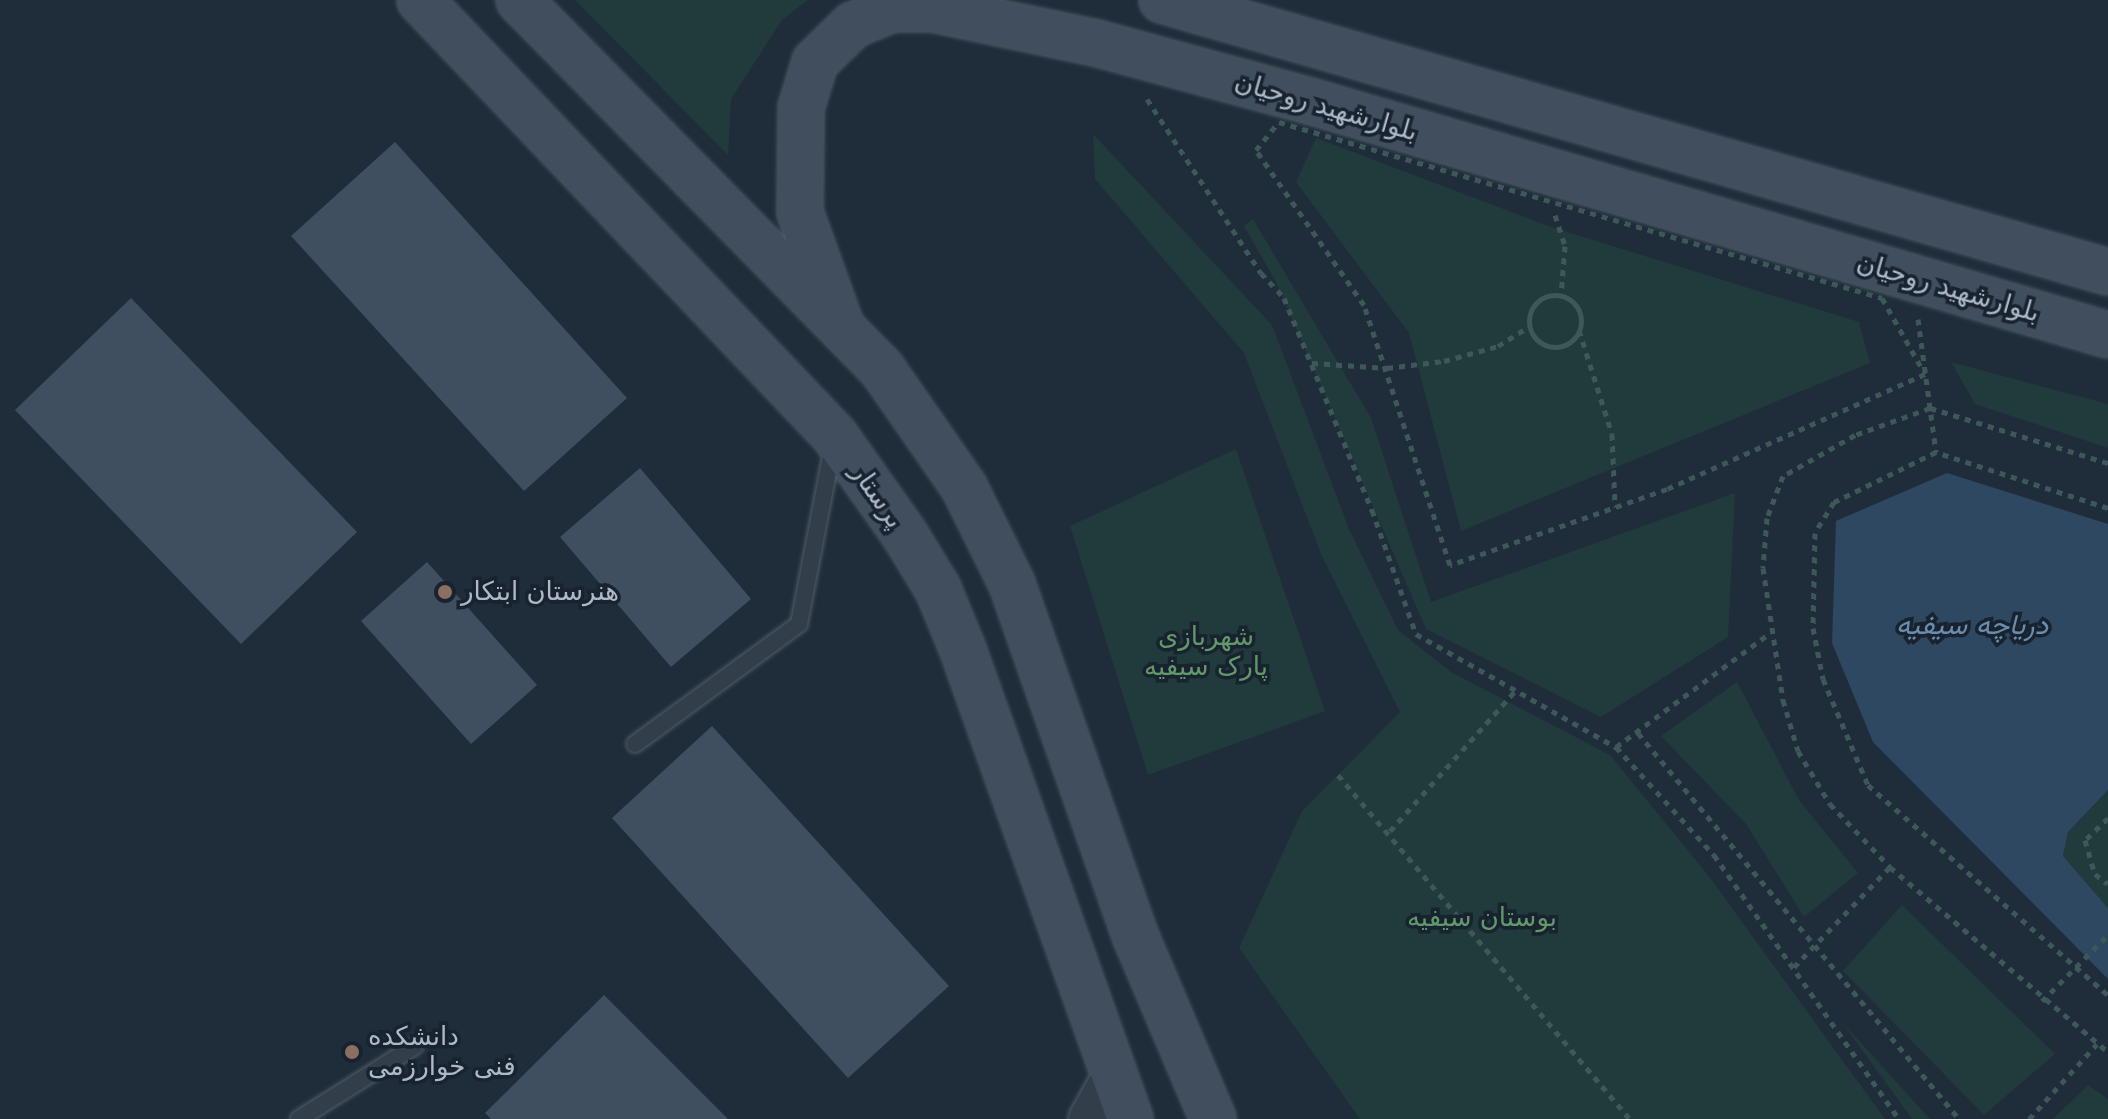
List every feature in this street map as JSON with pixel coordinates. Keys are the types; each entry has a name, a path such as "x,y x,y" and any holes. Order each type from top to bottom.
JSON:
{"main road":[{"name":"پرستار","path":"420,0 835,436 938,589 1112,1078 1130,1119"},
{"path":"519,0 882,369 964,487 1012,584 1135,935 1213,1119"},
{"path":"1162,0 2108,272"},
{"name":"بلوارشهید روحیان","path":"841,326 800,212 801,108 815,62 853,25 892,9 982,17 1114,48 2108,335"}],"street":[{"path":"1089,1119 1112,1078"}],"lane":[{"path":"635,744 799,624 835,436"},
{"path":"299,1119 415,1046"}],"path":[{"path":"1114,48 1261,273 1284,298 1372,510 1416,634 1616,747 1714,855 1899,1119"},
{"path":"1279,122 1882,298 1925,374 1615,507 1450,565 1364,305 1256,150 1279,122"},
{"path":"1551,202 1565,246 1561,296"},
{"path":"1913,278 1936,452"},
{"path":"1312,363 1387,368 1498,346 1530,326 1537,302 1561,296 1576,305 1579,330 1612,434 1615,507"},
{"path":"1530,326 1538,340 1553,346 1569,343 1579,330"},
{"path":"2108,463 1930,408 1855,435 1783,476 1767,518 1763,568 1770,633 1798,751 1830,804 1890,867 2042,1001 2108,1052"},
{"path":"2108,508 1936,452 1834,502 1815,533 1813,628 1823,679 1868,785 2072,967 2108,995"},
{"path":"1616,747 1770,633"},
{"path":"1390,831 1517,689"},
{"path":"1638,733 1959,1119"},
{"path":"1338,775 1390,831 1630,1119"},
{"path":"2108,818 2085,840 2095,874 2108,884"},
{"path":"1794,967 1890,867"},
{"path":"2042,1001 2072,967 2108,935"},
{"path":"2029,1119 2097,1044"}],"green space":[{"path":"575,0 808,0 782,20 731,99 728,155"},
{"name":"بوستان سیفیه","path":"1093,134 1272,325 1349,529 1398,630 1451,672 1610,755 1708,875 1885,1119 1360,1119 1239,948 1302,811 1400,712 1321,554 1244,353 1095,179"},
{"path":"1316,138 1554,228 1859,322 1870,363 1461,531 1409,333 1296,182"},
{"path":"1253,219 1371,418 1431,602 1735,493 1728,637 1601,717 1426,629 1276,282 1244,226"},
{"path":"1951,362 2108,404 2108,448 1975,404"},
{"name":"شهربازی پارک سیفیه","path":"1236,449 1325,711 1148,775 1070,526"},
{"path":"1737,682 1799,800 1858,873 1804,917 1746,824 1661,736"},
{"path":"2108,790 2108,908 2063,856 2068,832"},
{"path":"1902,905 2055,1054 1984,1115 1843,971"},
{"path":"1842,1022 1930,1119 1912,1119"},
{"path":"2088,1085 2108,1099 2108,1119 2053,1119"}],"water":[{"name":"دریاچه سیفیه","path":"1947,473 2108,524 2108,790 2068,832 2063,856 2108,908 2108,979 1873,742 1832,643 1836,521"}],"building":[{"path":"395,142 627,398 524,491 291,236"},
{"path":"131,298 357,532 241,644 15,410"},
{"path":"640,468 751,599 671,667 560,537"},
{"path":"427,562 537,685 471,744 361,621"},
{"path":"712,726 949,986 848,1078 612,818"},
{"path":"604,995 728,1119 491,1119 485,1113"}],"place":[{"name":"هنرستان ابتکار","path":"445,592"},
{"name":"دانشکده فنی خوارزمی","path":"352,1052"}]}
